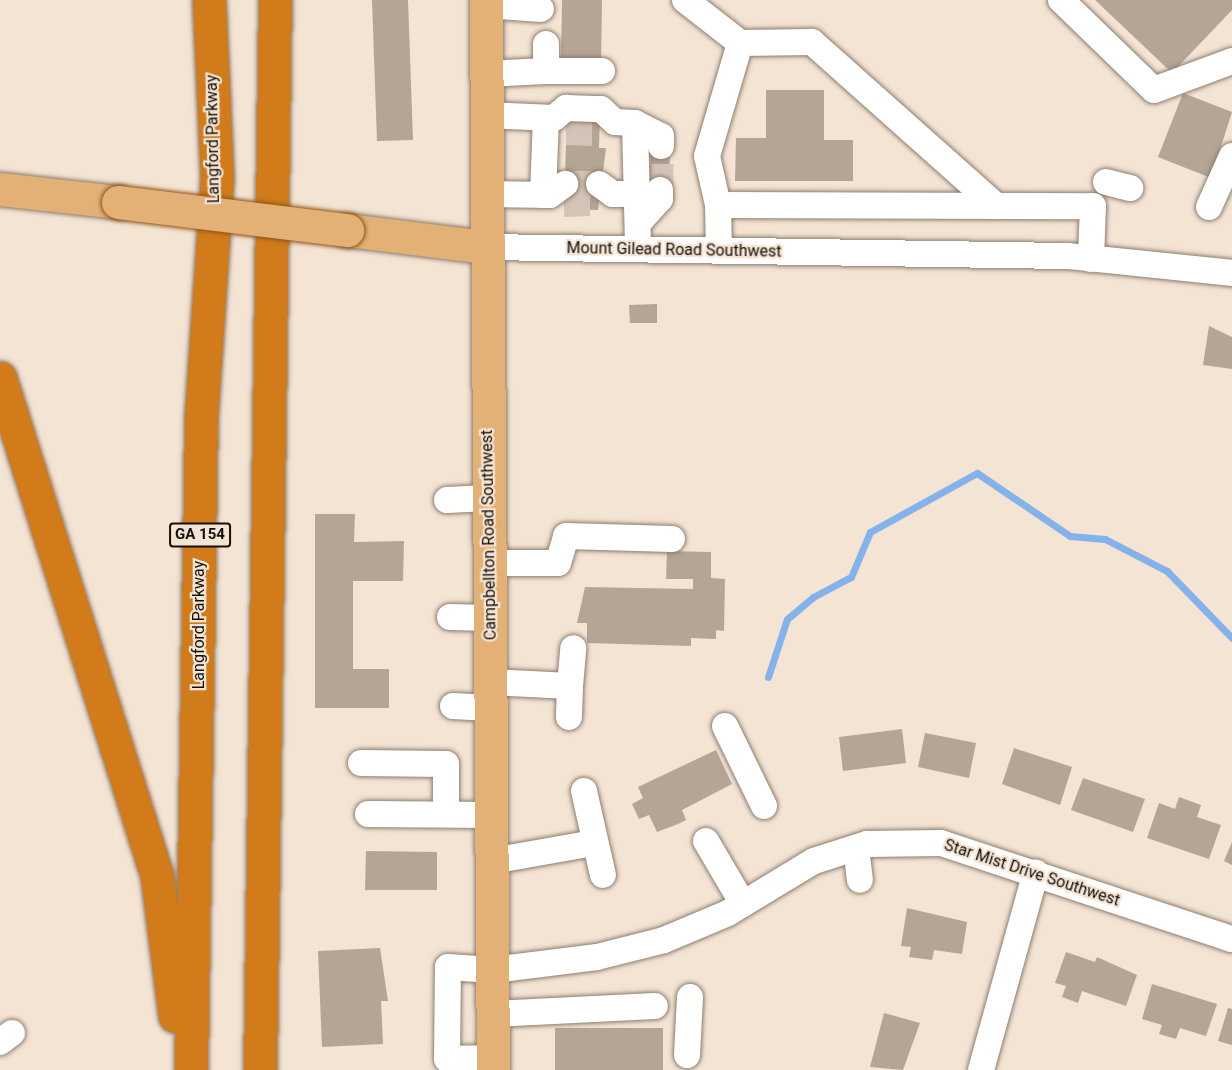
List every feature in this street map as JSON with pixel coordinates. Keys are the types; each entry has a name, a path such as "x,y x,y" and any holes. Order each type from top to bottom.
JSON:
{"highway":[{"name":"Langford Parkway","path":"191,1070 201,418 217,178 209,0"},
{"path":"260,1070 275,0"},
{"path":"0,378 157,876 181,1070"}],"main road":[{"name":"Campbellton Road Southwest","path":"486,3 493,1064"},
{"name":"Mount Gilead Road Southwest","path":"0,189 486,247"}],"street":[{"path":"685,0 740,43 812,42 996,206"},
{"path":"1061,0 1154,90 1232,62"},
{"path":"486,3 541,9"},
{"path":"719,251 718,205 707,156 740,43"},
{"path":"546,44 546,71"},
{"path":"485,74 602,71"},
{"path":"486,194 555,194 555,123 566,108 601,109 616,126 661,136 660,146"},
{"path":"485,116 555,123"},
{"path":"616,126 611,194 639,222"},
{"path":"1209,207 1232,156"},
{"path":"638,249 639,222 660,199 660,190"},
{"path":"718,205 1093,206 1091,259"},
{"name":"Mount Gilead Road Southwest","path":"486,247 1091,259 1232,273"},
{"path":"447,500 488,498"},
{"path":"489,563 558,563 566,536 672,539"},
{"path":"450,617 490,618"},
{"path":"569,717 573,648"},
{"path":"453,706 490,695 570,686"},
{"path":"725,726 764,807"},
{"path":"361,763 446,764 446,814"},
{"path":"584,791 593,843 603,874"},
{"path":"368,814 491,815"},
{"name":"Star Mist Drive Southwest","path":"493,1064 447,1059 448,967 493,970 597,957 664,940 743,904 814,861 856,848 904,840 941,843 1036,872 1232,939"},
{"path":"706,841 743,904"},
{"path":"492,861 593,843"},
{"path":"856,848 860,880"},
{"path":"981,1070 1036,872"},
{"path":"687,1055 690,997"},
{"path":"493,1014 655,1006"}],"building":[{"path":"372,0 408,0 413,140 377,141"},
{"path":"562,0 602,0 601,64 561,63"},
{"path":"1095,0 1232,0 1232,10 1172,73"},
{"path":"766,90 824,90 824,140 853,140 853,181 735,181 736,138 766,138"},
{"path":"1183,93 1232,112 1211,178 1158,157"},
{"path":"567,113 600,114 599,148 606,148 598,210 564,209"},
{"path":"651,145 670,146 669,190 650,190"},
{"path":"657,304 657,323 630,323 629,305"},
{"path":"1209,326 1232,337 1232,369 1203,365"},
{"path":"315,514 355,514 354,542 404,541 403,581 353,581 353,669 389,669 389,708 315,708"},
{"path":"667,551 711,552 711,578 725,579 724,631 716,630 716,639 691,638 691,646 587,643 587,623 577,623 585,587 693,589 693,579 666,579"},
{"path":"902,729 906,763 843,771 839,737"},
{"path":"925,733 976,743 969,778 918,767"},
{"path":"1014,748 1072,767 1060,805 1002,784"},
{"path":"716,750 732,784 682,810 686,820 657,832 649,815 639,819 632,804 643,798 638,787"},
{"path":"1083,778 1145,799 1133,832 1071,810"},
{"path":"1179,797 1201,805 1197,817 1221,825 1209,859 1147,838 1159,803 1175,809"},
{"path":"1232,842 1232,865 1224,861"},
{"path":"366,851 437,852 437,890 365,890"},
{"path":"907,908 967,922 962,954 934,950 932,960 909,957 911,947 901,946"},
{"path":"380,948 388,1001 381,1001 383,1044 322,1047 318,951"},
{"path":"1066,952 1095,962 1097,957 1137,975 1126,1006 1082,991 1078,1003 1062,997 1066,986 1055,983"},
{"path":"1152,984 1217,1004 1206,1036 1180,1028 1176,1039 1159,1034 1162,1025 1142,1019"},
{"path":"1228,1008 1232,1009 1232,1045 1218,1041"},
{"path":"884,1013 920,1023 903,1070 870,1067"},
{"path":"555,1028 663,1028 663,1070 555,1070"}],"waterway":[{"path":"768,677 787,619 813,597 851,577 870,532 977,473 1070,536 1105,539 1167,571 1232,638"}],"tunnel":[{"path":"566,132 599,133"},
{"path":"660,190 661,146"},
{"path":"565,184 599,184"},
{"path":"564,204 598,203"}]}
